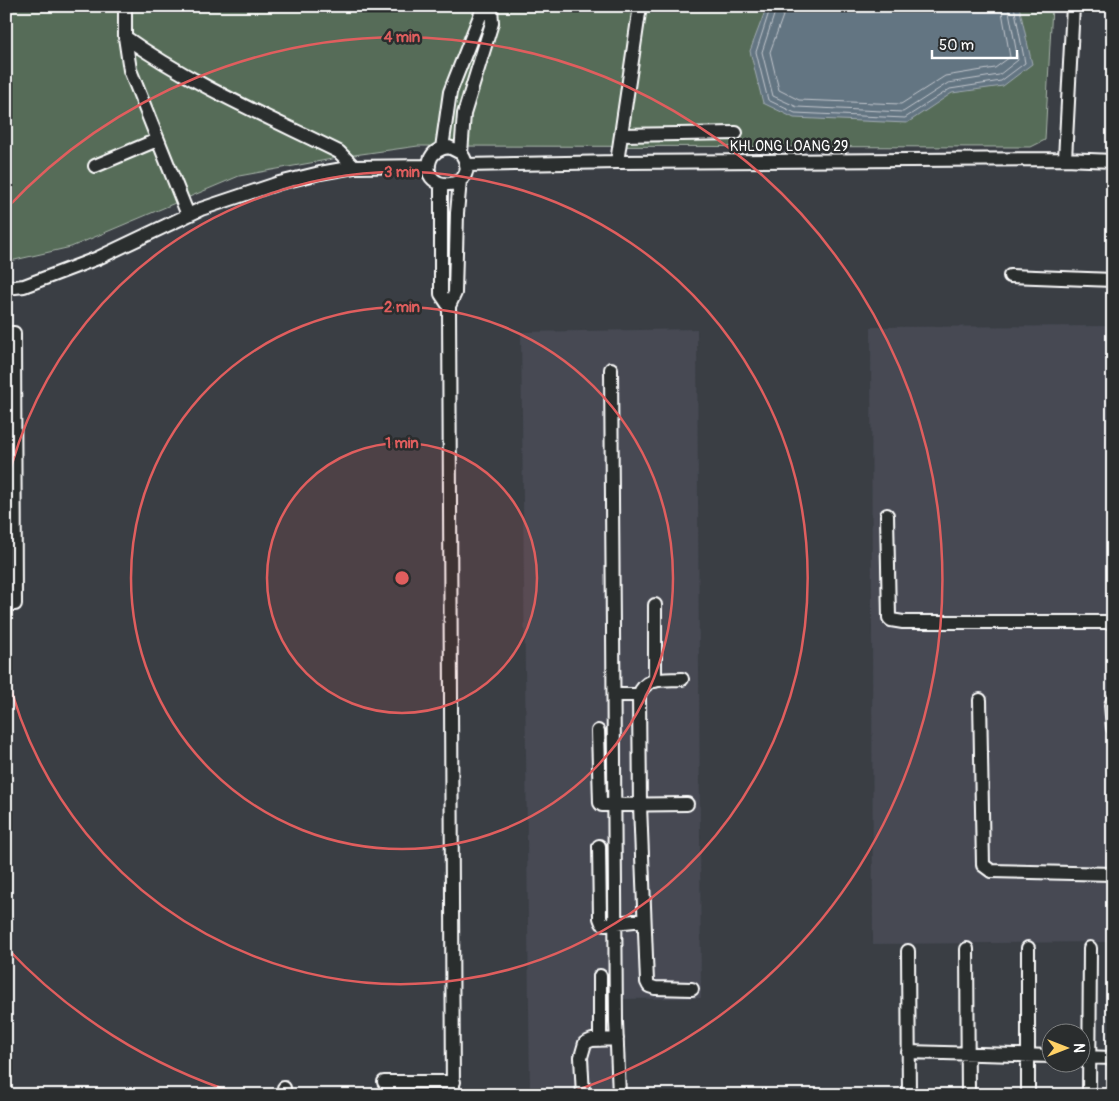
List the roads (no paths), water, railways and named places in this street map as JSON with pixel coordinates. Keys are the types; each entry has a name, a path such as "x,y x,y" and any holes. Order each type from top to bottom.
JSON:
{"street":[{"path":"125,6 125,37 130,70 188,215"},
{"path":"442,148 450,92 482,11 487,6"},
{"path":"461,153 464,114 492,23 491,6"},
{"path":"618,162 640,6"},
{"path":"1065,159 1073,6"},
{"path":"125,37 154,58 185,76 338,152 354,167"},
{"path":"621,135 736,133"},
{"path":"95,166 158,140"},
{"path":"442,148 455,149 461,153 466,165 465,174 460,180 448,185 436,181 431,174 429,166 431,158 436,151 442,148"},
{"name":"KHLONG LOANG 29","path":"466,165 618,162 1113,160"},
{"path":"6,288 24,286 98,258 201,209 279,183 354,167 429,166"},
{"path":"384,1082 454,1088 449,306 455,293 457,213 460,180"},
{"path":"442,184 441,294 449,306"},
{"path":"1010,276 1113,280"},
{"path":"6,334 14,333 15,594 15,604 6,604"},
{"path":"611,369 616,1039 619,1095"},
{"path":"887,515 891,620 903,622 1113,622"},
{"path":"655,605 655,681"},
{"path":"682,679 647,682 642,687 639,695 640,805 646,976 648,986 655,988 692,989"},
{"path":"614,695 639,695"},
{"path":"980,700 983,865 991,871 1113,874"},
{"path":"1113,700 1113,728"},
{"path":"598,731 600,803 602,805 687,804"},
{"path":"599,846 600,918 602,923 644,920"},
{"path":"1028,948 1028,1095"},
{"path":"1087,1024 1090,948"},
{"path":"967,949 968,1095"},
{"path":"908,951 909,1095"},
{"path":"600,976 600,1040"},
{"path":"583,1095 581,1057 585,1043 592,1040 616,1039"},
{"path":"908,1052 1042,1056"},
{"path":"1092,1057 1113,1058"},
{"path":"1087,1074 1089,1095"}],"water":[{"path":"767,6 1019,6 1032,64 1003,86 952,93 907,123 794,118 763,103 750,51"}]}
